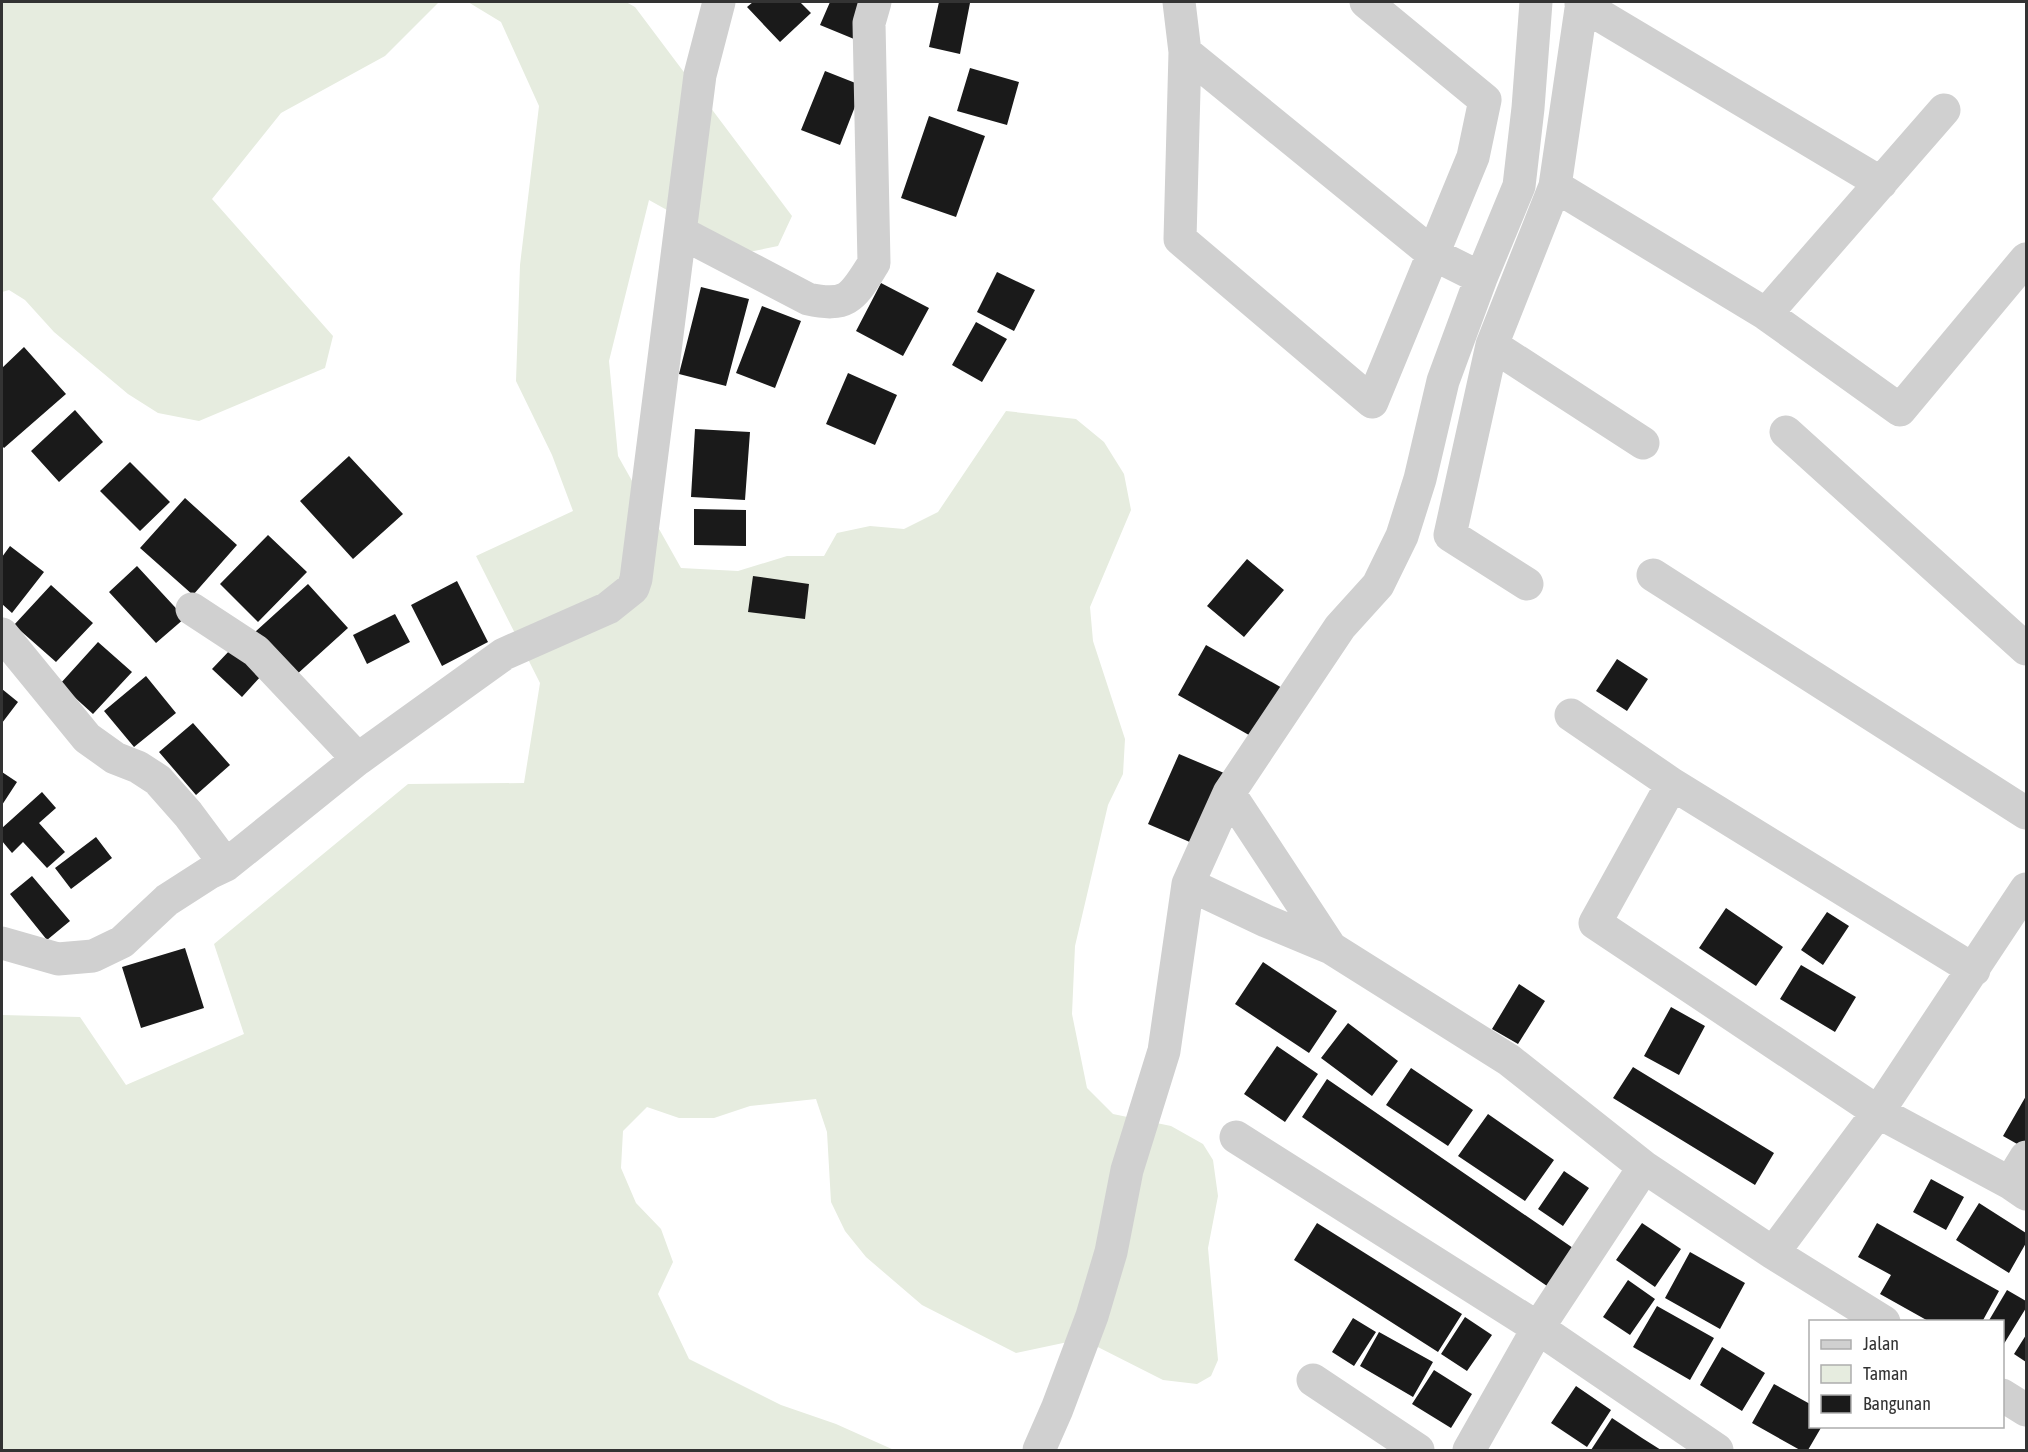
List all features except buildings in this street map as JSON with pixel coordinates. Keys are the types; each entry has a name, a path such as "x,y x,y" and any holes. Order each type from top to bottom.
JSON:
{"street":[{"path":"2,943 58,959 93,956 122,942 167,900 209,873 226,866 358,759 504,654 608,608 633,588 638,568 700,75 719,2"},
{"path":"680,232 808,299 838,302 857,289 874,263 868,23 875,2"},
{"path":"1179,2 1185,52 1180,239 1372,402 1473,157 1485,100 1366,2"},
{"path":"1039,1450 1092,1316 1111,1252 1127,1170 1164,1051 1188,884 1229,793 1340,627 1378,585 1402,536 1420,479 1443,381 1481,278 1519,186 1536,2"},
{"path":"1527,584 1450,535 1492,345 1555,186 1582,3 1881,183"},
{"path":"1185,52 1433,254 1481,278"},
{"path":"1766,314 1944,110"},
{"path":"1555,186 1766,314 1900,410 2026,259"},
{"path":"1492,345 1643,443"},
{"path":"1785,432 2026,649"},
{"path":"1653,575 2026,813"},
{"path":"192,609 256,651 358,759"},
{"path":"2,634 87,738 115,758 138,767 158,780 188,814 226,866"},
{"path":"1571,715 1672,784 1974,970"},
{"path":"1672,784 1595,923 1878,1112 2021,1178"},
{"path":"1229,793 1331,948"},
{"path":"1188,884 1266,921 1331,948 1509,1060 1644,1167 1773,1253 1881,1320"},
{"path":"1773,1253 1878,1112 2026,890"},
{"path":"1236,1137 1538,1328 1717,1450"},
{"path":"1469,1450 1538,1328 1644,1167"},
{"path":"1313,1380 1418,1450"},
{"path":"2004,1396 2026,1410"}],"green space":[{"path":"2,2 439,2 385,56 281,113 212,199 333,336 325,368 199,421 158,413 128,394 54,332 25,300 9,290 2,292"},
{"path":"468,2 626,2 635,7 792,216 778,246 744,253 649,200 609,361 618,456 681,568 738,571 787,556 824,556 837,533 870,526 904,529 938,512 1006,411 1076,419 1104,442 1124,474 1131,510 1090,607 1093,641 1125,739 1123,774 1108,805 1075,946 1072,1014 1087,1088 1113,1114 1171,1126 1203,1144 1213,1160 1218,1196 1208,1248 1218,1360 1211,1376 1197,1384 1163,1380 1082,1339 1016,1353 922,1305 866,1257 845,1231 831,1202 827,1132 816,1099 750,1106 714,1118 679,1118 647,1107 623,1131 621,1168 636,1203 661,1229 673,1262 658,1294 689,1359 781,1405 836,1424 894,1450 2,1450 2,1015 80,1017 126,1085 244,1034 214,944 408,784 524,783 540,683 476,556 573,511 552,455 516,381 520,265 539,106 501,22"}]}
